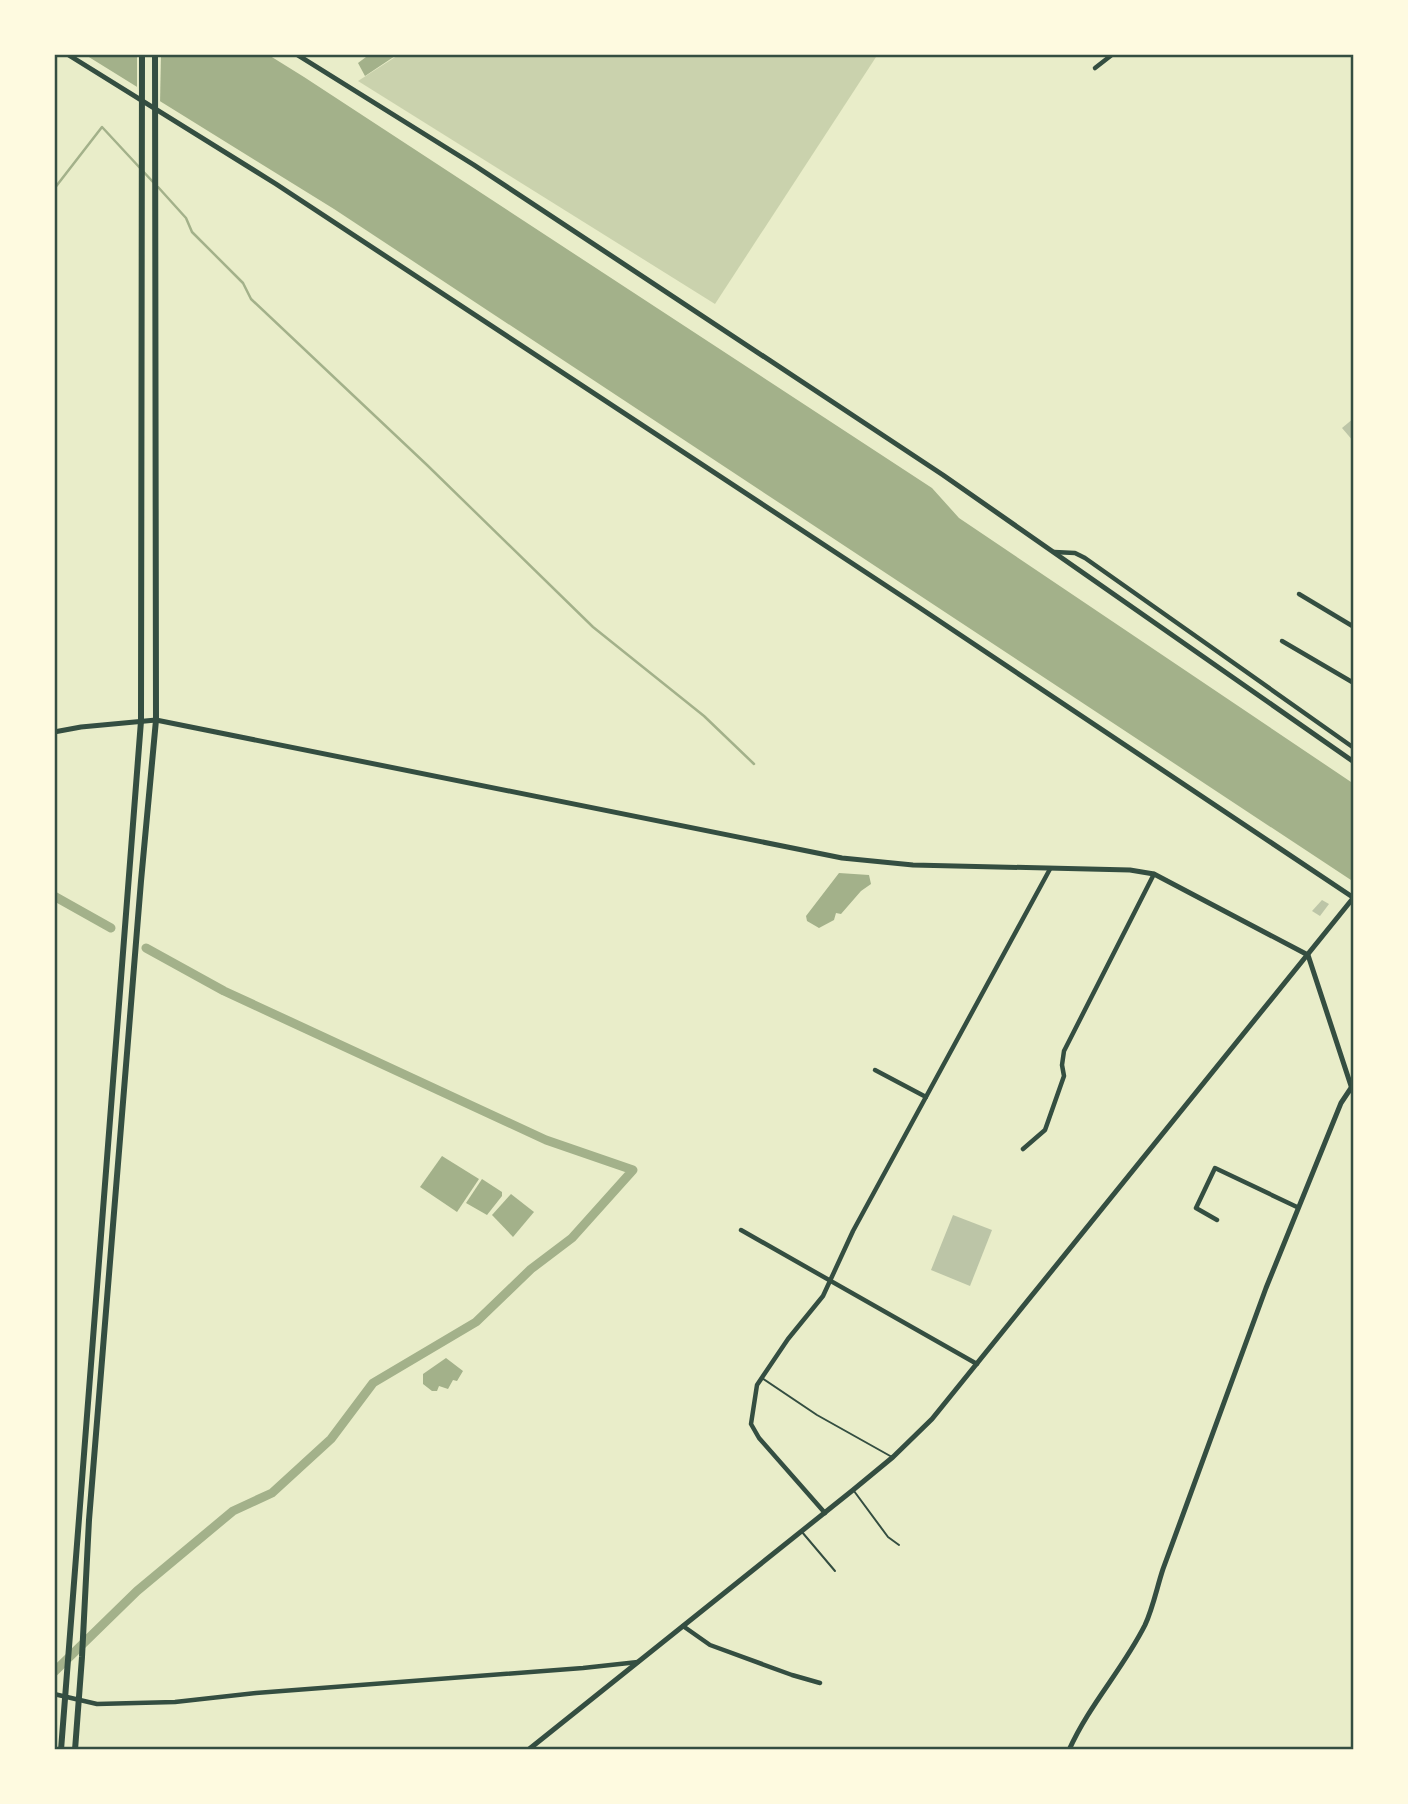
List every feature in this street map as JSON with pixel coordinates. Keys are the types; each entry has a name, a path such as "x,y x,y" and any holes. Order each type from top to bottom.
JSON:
{"main road":[{"path":"61,1750 141,721 142,54"},
{"path":"75,1750 90,1506 156,720 155,54"}],"street":[{"path":"67,54 140,100 154,104 897,593 1354,898 932,1419 893,1457 802,1532 528,1750"},
{"path":"296,54 474,165 943,475 1354,762"},
{"path":"1095,68 1113,54"},
{"path":"1054,552 1075,553 1085,558 1354,748"},
{"path":"1299,593 1354,627"},
{"path":"1282,641 1352,682"},
{"path":"54,733 81,727 156,720 842,858 913,865 1130,870 1154,874 1308,955 1353,1092 1340,1103 1297,1207 1163,1569 1150,1614 1093,1705 1069,1750"},
{"path":"825,1513 759,1437 751,1424 754,1395 761,1378 788,1339 823,1296 853,1231 1050,869"},
{"path":"1023,1149 1045,1130 1065,1076 1062,1065 1064,1051 1154,874"},
{"path":"875,1070 926,1097"},
{"path":"1217,1220 1196,1208 1215,1168 1297,1207"},
{"path":"741,1230 978,1364"},
{"path":"683,1626 710,1645 820,1683"},
{"path":"54,1694 79,1702 97,1704 175,1702 639,1662"}],"lane":[{"path":"761,1378 817,1415 893,1457"},
{"path":"853,1490 888,1536 899,1545"},
{"path":"802,1532 835,1571"}],"shaded area":[{"path":"84,54 267,54 304,77 932,488 959,518 1354,784 1354,882 334,209"},
{"path":"370,54 398,54 365,76 358,63"},
{"path":"400,54 878,54 715,304 358,81"},
{"path":"839,873 869,875 871,884 861,891 841,914 836,913 834,920 819,928 807,921 806,916"},
{"path":"442,1156 479,1179 457,1212 420,1187"},
{"path":"482,1179 502,1192 502,1196 487,1215 466,1203"},
{"path":"511,1194 534,1212 513,1237 492,1215"},
{"path":"446,1358 463,1371 448,1389 439,1386 437,1391 432,1391 423,1384 423,1374"}],"pier":[{"path":"137,54 161,54 160,104 137,91"}],"building":[{"path":"1354,418 1354,442 1342,428"},
{"path":"1322,900 1329,904 1320,916 1312,911"},
{"path":"953,1215 992,1230 970,1286 931,1270"}],"waterway":[{"path":"54,189 102,127 153,182"},
{"path":"158,187 186,218 192,232 243,283 251,299 593,627 704,716 754,764"},
{"path":"54,896 111,928"},
{"path":"54,1672 137,1591 233,1511 272,1493 331,1439 373,1383 476,1322 531,1269 572,1238 633,1170 546,1140 224,991 146,948"}]}
